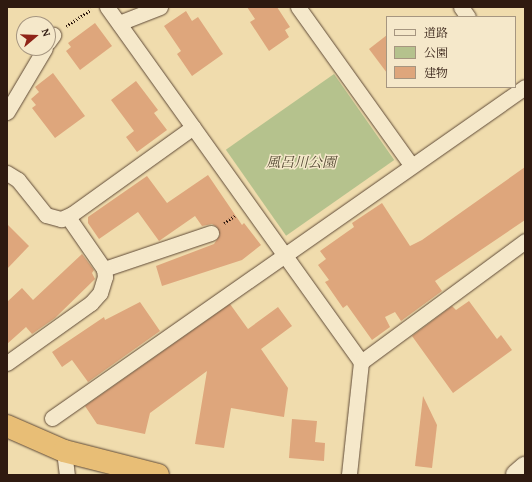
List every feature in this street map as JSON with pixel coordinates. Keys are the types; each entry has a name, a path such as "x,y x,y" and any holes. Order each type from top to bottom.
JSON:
{"highway":[{"path":"7,426 64,451 158,475"}],"street":[{"path":"107,7 361,362 349,475"},
{"path":"119,23 160,7"},
{"path":"298,7 411,165"},
{"path":"461,7 467,16"},
{"path":"7,112 40,56"},
{"path":"52,418 521,89"},
{"path":"7,173 18,180 46,215 54,219 68,218 193,127"},
{"path":"7,363 92,303 100,293 105,277 104,269 68,218"},
{"path":"104,269 211,233"},
{"path":"361,362 525,240"},
{"path":"64,451 67,475"},
{"path":"517,475 525,468"}],"path":[{"path":"56,35 94,7"}],"green space":[{"name":"風呂川公園","path":"334,74 394,160 286,236 226,150"}],"building":[{"path":"247,7 277,7 290,27 285,30 289,37 269,51 250,22 255,19"},
{"path":"186,11 192,21 198,17 223,54 192,76 177,54 181,51 164,26"},
{"path":"95,23 112,46 80,70 66,51 71,47 68,43"},
{"path":"386,36 386,72 369,49"},
{"path":"53,73 85,116 55,138 32,108 36,105 31,99 39,92 35,87"},
{"path":"136,81 158,110 154,113 167,130 137,152 126,137 134,131 111,100"},
{"path":"525,167 525,220 435,281 442,291 401,321 395,312 385,317 390,327 372,340 347,305 343,308 325,282 329,280 318,265 326,259 320,251 354,227 352,223 382,203 410,246 422,240"},
{"path":"208,175 242,225 244,223 261,245 242,260 162,286 156,266 214,244 220,235 217,227 212,224 202,226 195,216 159,241 138,212 99,239 88,223 88,217 147,176 167,203"},
{"path":"7,224 29,246 7,269"},
{"path":"82,254 94,270 92,273 95,279 55,318 32,334 26,327 7,344 7,302 22,288 33,300"},
{"path":"469,301 497,339 501,335 512,350 453,393 412,336 452,306 456,310"},
{"path":"140,302 160,331 88,382 72,360 62,367 52,352 104,317 105,320"},
{"path":"230,304 248,329 278,307 292,326 261,349 288,388 284,417 231,408 224,448 195,444 207,371 150,413 145,434 97,424 85,406"},
{"path":"423,396 437,425 432,468 415,466"},
{"path":"292,419 317,421 315,442 325,443 324,461 289,458"}]}
